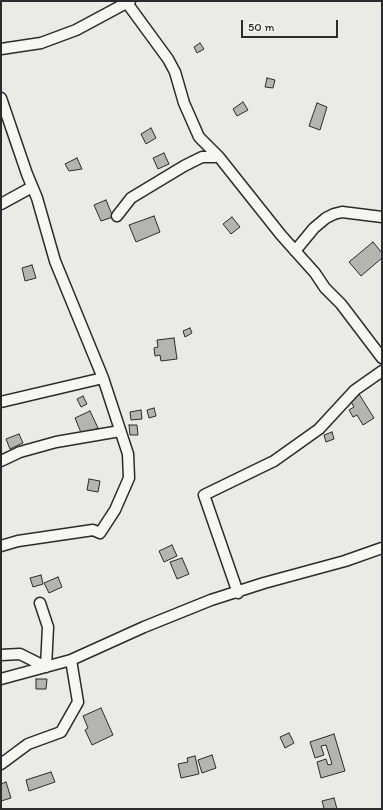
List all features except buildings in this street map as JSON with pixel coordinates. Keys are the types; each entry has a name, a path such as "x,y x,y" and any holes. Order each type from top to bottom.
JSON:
{"street":[{"path":"1,49 41,43 76,30 128,2 168,59 175,72 184,103 199,137 219,156 295,251 341,304 382,358"},
{"path":"1,98 45,223 55,261 103,378 128,454 129,478 115,510 100,533 93,530 1,546"},
{"path":"117,216 131,198 175,171 202,157 219,156"},
{"path":"1,204 32,187"},
{"path":"295,251 314,228 326,218 334,214 342,212 382,217"},
{"path":"238,592 204,496 274,461 319,429 355,390 382,371"},
{"path":"1,402 103,378"},
{"path":"1,461 20,452 56,442 120,431"},
{"path":"1,679 71,660 211,600 264,583 345,561 382,548"},
{"path":"40,603 48,627 46,667"},
{"path":"1,655 20,654 46,667"},
{"path":"1,764 28,744 61,732 78,702 71,660"}]}
